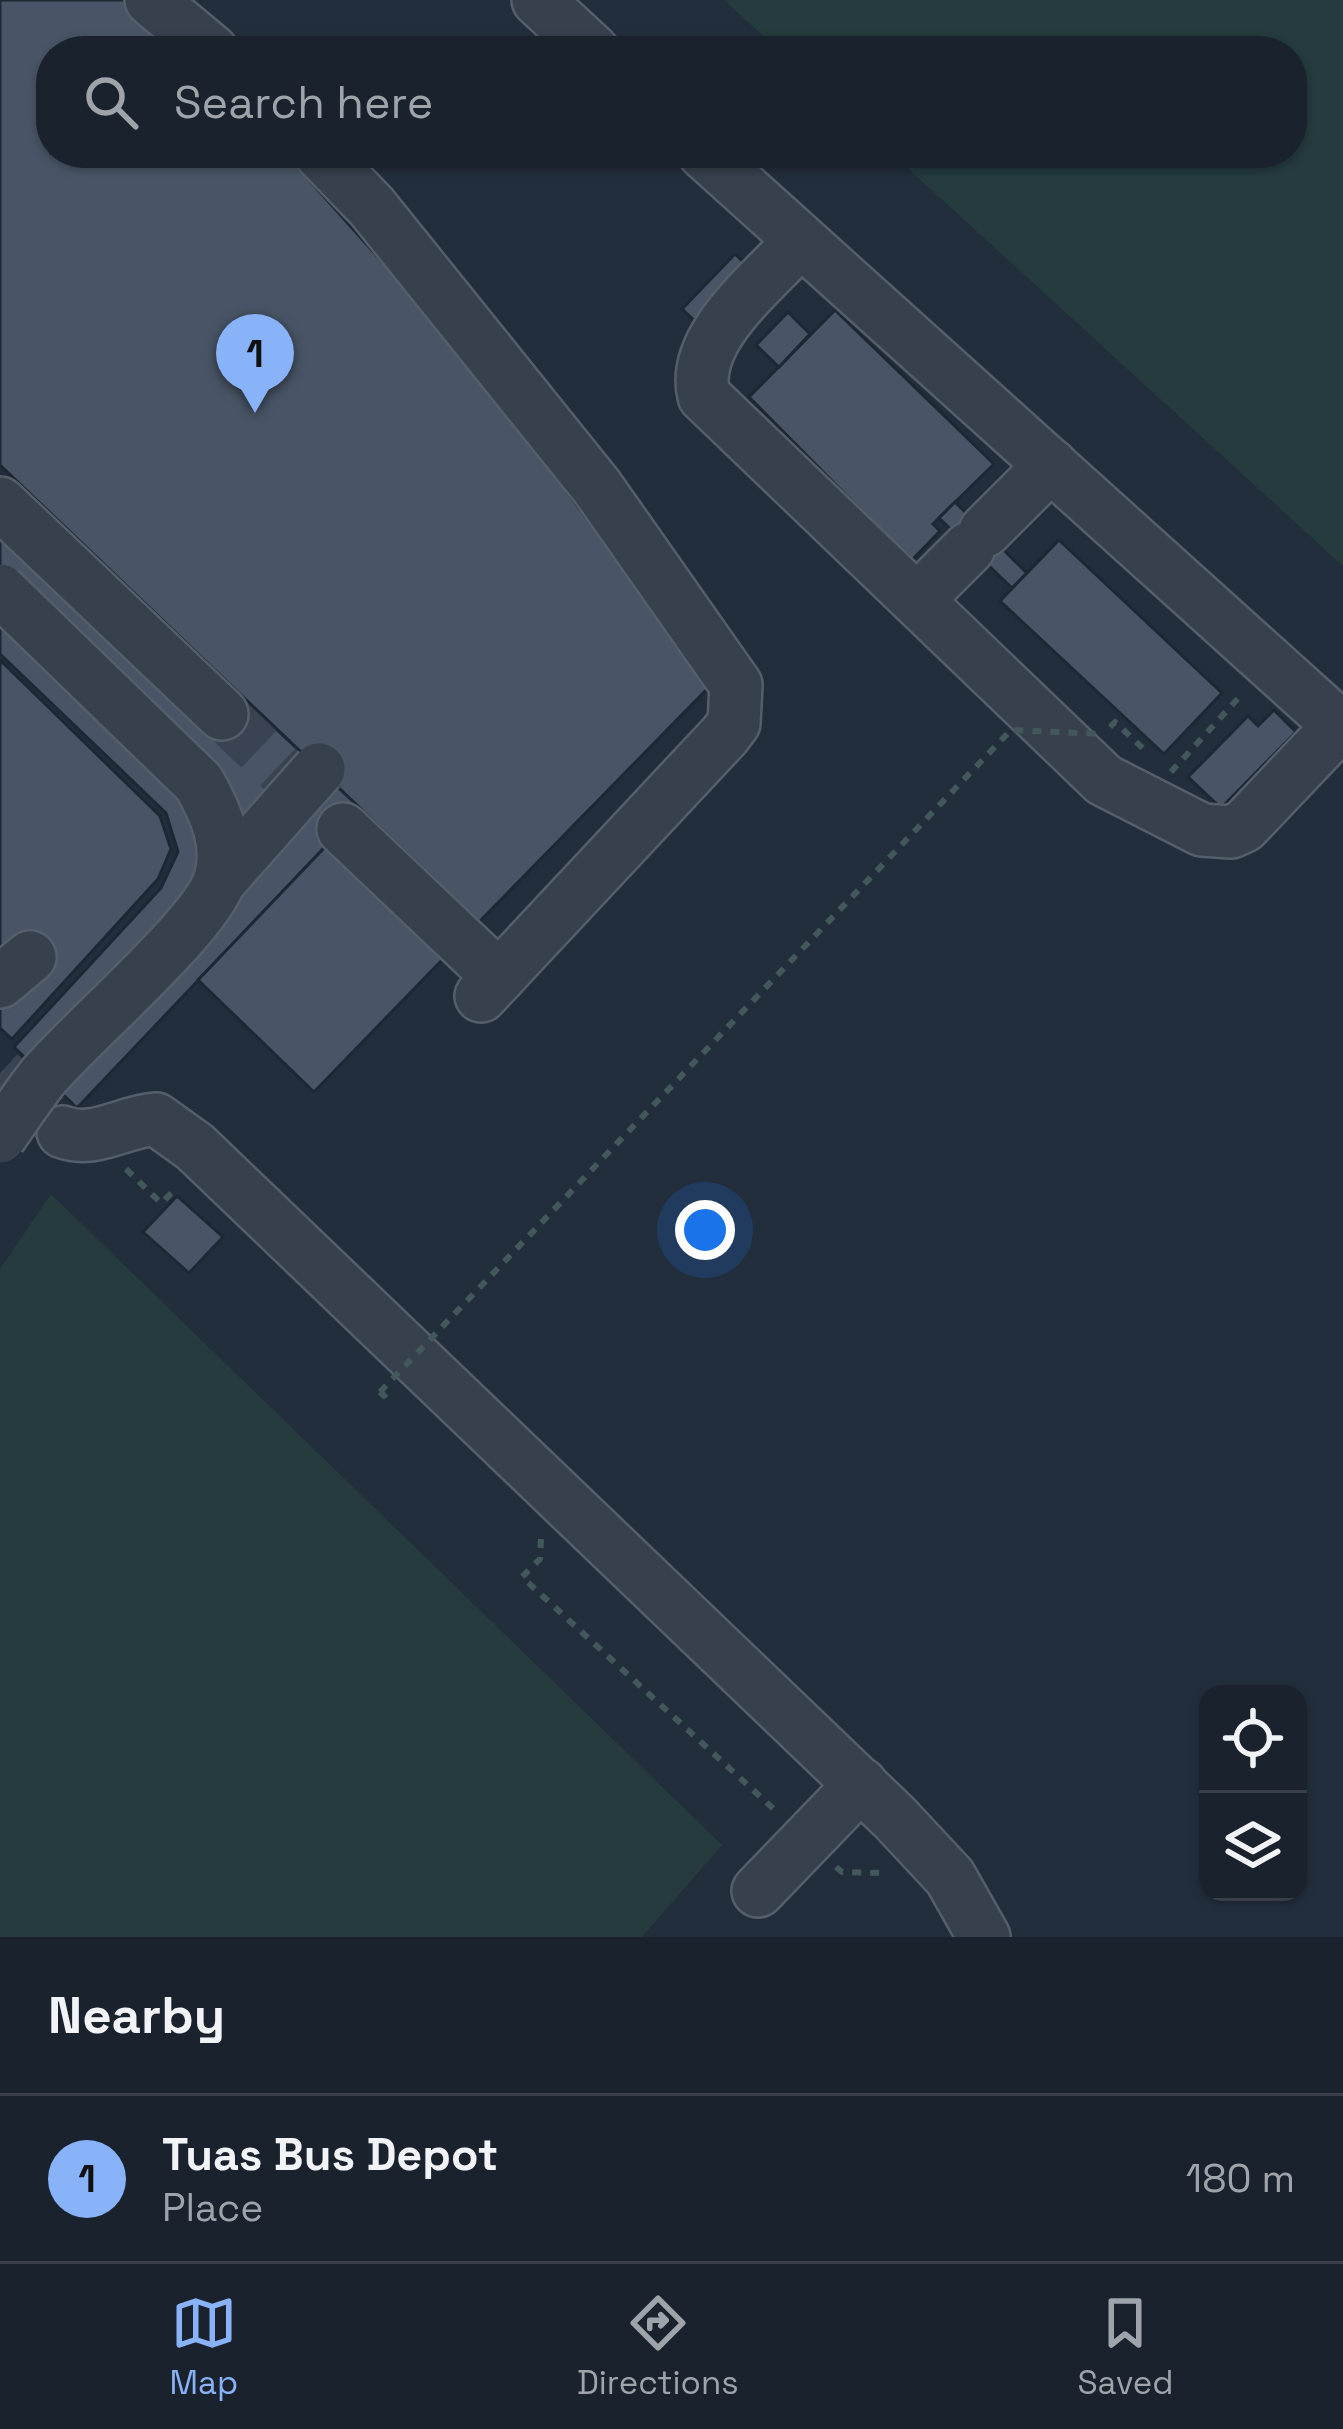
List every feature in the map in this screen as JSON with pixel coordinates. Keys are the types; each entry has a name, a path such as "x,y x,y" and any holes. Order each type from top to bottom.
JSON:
{"lane":[{"path":"151,0 194,36"},
{"path":"538,0 577,36"},
{"path":"334,168 372,207 597,487 736,685 734,723 725,735 490,987 343,829"},
{"path":"720,168 1341,727 1244,826 1231,832 1202,830 1104,780 704,396 699,366 710,344 800,242"},
{"path":"916,600 1051,465"},
{"path":"0,503 222,714"},
{"path":"0,590 199,783 220,830 220,881"},
{"path":"0,1137 43,1078 191,922 220,881 319,769"},
{"path":"78,1134 157,1119 195,1147 861,1784 950,1877 984,1937"},
{"path":"758,1891 861,1784"}],"path":[{"path":"380,1392 1011,730 1103,734 1114,722 1170,773 1270,663"},
{"path":"78,1134 161,1203 184,1180"},
{"path":"381,1366 397,1382"},
{"path":"542,1519 540,1559 522,1576 842,1873 896,1875"}],"green space":[{"path":"724,0 1343,0 1343,566 907,168 1307,168 1307,36 764,36"},
{"path":"51,1194 722,1845 642,1937 0,1937 0,1269"}],"building":[{"path":"0,0 128,0 171,36 36,36 36,168 298,168 471,361 710,686 479,922 0,465"},
{"path":"735,254 753,271 700,326 682,309"},
{"path":"835,310 994,464 933,524 940,531 911,561 749,397"},
{"path":"788,312 810,334 779,367 756,345"},
{"path":"955,502 1027,573 1012,588 939,518"},
{"path":"0,528 240,713 251,705 361,809 77,1108 14,1047 161,888 178,852 166,813 0,654"},
{"path":"1059,540 1222,693 1164,754 1000,601"},
{"path":"0,660 160,816 171,849 158,879 12,1039 0,1028"},
{"path":"1274,710 1296,732 1221,808 1188,777 1248,716 1258,726"},
{"path":"327,845 443,959 314,1092 198,980"},
{"path":"177,1196 223,1237 189,1273 143,1232"}],"tunnel":[{"path":"222,714 343,829"},
{"path":"0,1073 58,1127"}],"place":[{"name":"Tuas Bus Depot","path":"255,413"}]}
